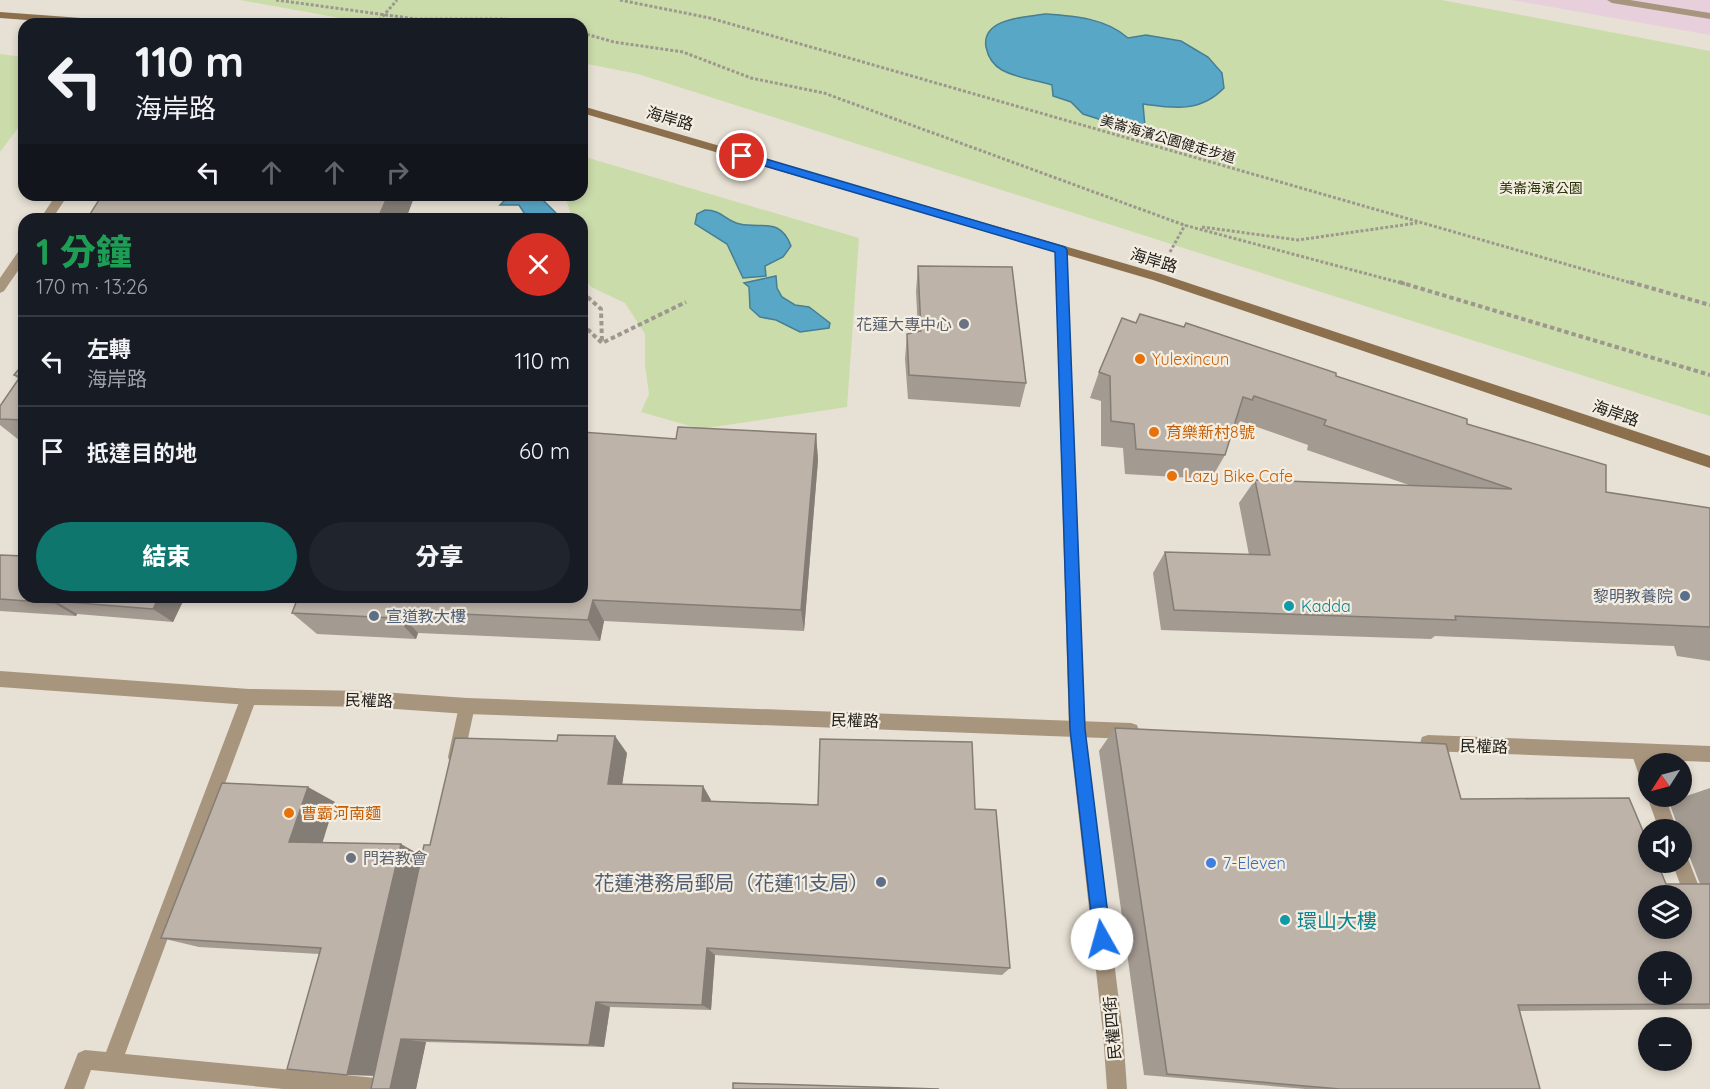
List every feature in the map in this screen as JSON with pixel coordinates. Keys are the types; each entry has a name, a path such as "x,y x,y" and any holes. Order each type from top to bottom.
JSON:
{"main road":[{"path":"0,15 41,18"},
{"name":"海岸路","path":"588,111 1158,277 1710,462"}],"street":[{"path":"1612,0 1710,16"},
{"name":"民權四街","path":"1061,250 1077,729 1113,1033 1117,1089"},
{"path":"0,288 18,261"},
{"name":"民權路","path":"0,679 249,698 368,699 467,706 1149,732"},
{"path":"112,1061 249,698"},
{"path":"452,776 467,706"},
{"name":"民權路","path":"1412,742 1710,754"},
{"path":"1685,873 1710,940"},
{"path":"74,1089 85,1060 386,1089 391,1066"}],"path":[{"path":"276,0 410,18"},
{"path":"382,18 397,0"},
{"name":"美崙海濱公園健走步道","path":"620,0 710,18 1710,305"},
{"path":"588,35 614,42 683,52 751,78 824,93 1184,225 1429,290 1710,375"},
{"path":"1184,225 1298,240 1421,222"},
{"path":"1158,277 1184,225"},
{"path":"588,297 601,309 602,343"},
{"path":"602,343 686,302"},
{"path":"588,330 602,343"}],"shaded area":[{"path":"1511,0 1710,0 1710,35"}],"green space":[{"name":"美崙海濱公園","path":"240,0 1442,0 1710,51 1710,416 638,74 588,64 588,18 340,18"},
{"path":"0,54 18,56 18,128 0,152"},
{"path":"588,158 859,238 847,407 700,429 641,412 649,394 645,365 645,334 625,303 591,287 588,283 588,213 570,213 567,201 588,201"}],"water":[{"path":"1045,14 1100,22 1128,38 1146,35 1181,41 1208,57 1222,73 1224,88 1206,102 1186,107 1143,104 1145,127 1114,124 1083,114 1071,102 1053,96 1052,85 1008,73 996,66 988,54 986,37 997,25 1017,18"},
{"path":"504,201 544,201 556,213 524,213 519,205 500,205"},
{"path":"705,210 716,212 740,224 776,228 787,237 791,246 783,257 765,266 766,276 743,278 727,244 695,224 697,214"},
{"path":"776,276 777,288 782,297 795,305 809,307 830,323 829,328 800,332 776,320 760,317 750,308 749,287 744,283"}],"building":[{"path":"98,201 385,201 380,213 91,213"},
{"name":"花蓮大專中心","path":"918,266 1012,267 1026,383 909,375 907,334 921,331"},
{"path":"1140,314 1184,327 1186,323 1467,419 1467,424 1606,465 1606,492 1710,508 1710,627 1455,616 1456,620 1174,610 1165,552 1270,555 1255,480 1512,489 1324,425 1326,420 1254,396 1252,400 1243,397 1225,455 1136,449 1134,424 1111,421 1110,376 1099,372 1122,318 1136,323"},
{"path":"18,380 18,420 0,419 0,406"},
{"path":"678,427 816,434 801,610 593,600 588,620 398,611 396,618 292,613 296,603 588,603 588,432 676,439"},
{"path":"0,555 18,556 18,600 0,599"},
{"path":"80,603 156,603 153,609"},
{"name":"環山大樓","path":"1115,728 1446,744 1461,799 1629,798 1638,819 1638,873 1662,873 1666,884 1710,884 1710,1004 1692,1004 1692,951 1638,951 1638,1004 1518,1005 1540,1089 1340,1089 1167,1074"},
{"path":"558,735 615,736 608,784 703,786 702,801 818,805 820,739 972,742 975,809 996,810 1010,968 707,948 702,1005 596,1002 589,1045 401,1039 390,1089 371,1089 424,845 430,845 455,738 557,741"},
{"path":"222,783 308,787 289,842 401,844 347,1075 287,1069 321,948 161,938"},
{"path":"733,1083 939,1089 733,1089"}],"place":[{"name":"花蓮大專中心","path":"964,324"},
{"name":"Yulexincun","path":"1140,359"},
{"name":"育樂新村8號","path":"1154,432"},
{"name":"Lazy Bike Cafe","path":"1172,476"},
{"name":"黎明教養院","path":"1685,596"},
{"name":"Kadda","path":"1289,606"},
{"name":"宣道教大樓","path":"374,616"},
{"name":"曹霸河南麵","path":"289,813"},
{"name":"門若教會","path":"351,858"},
{"name":"7-Eleven","path":"1211,863"},
{"name":"花蓮港務局郵局（花蓮11支局）","path":"881,882"},
{"name":"環山大樓","path":"1285,920"}],"route":[{"path":"742,156 1061,250 1077,729 1102,939"}]}
